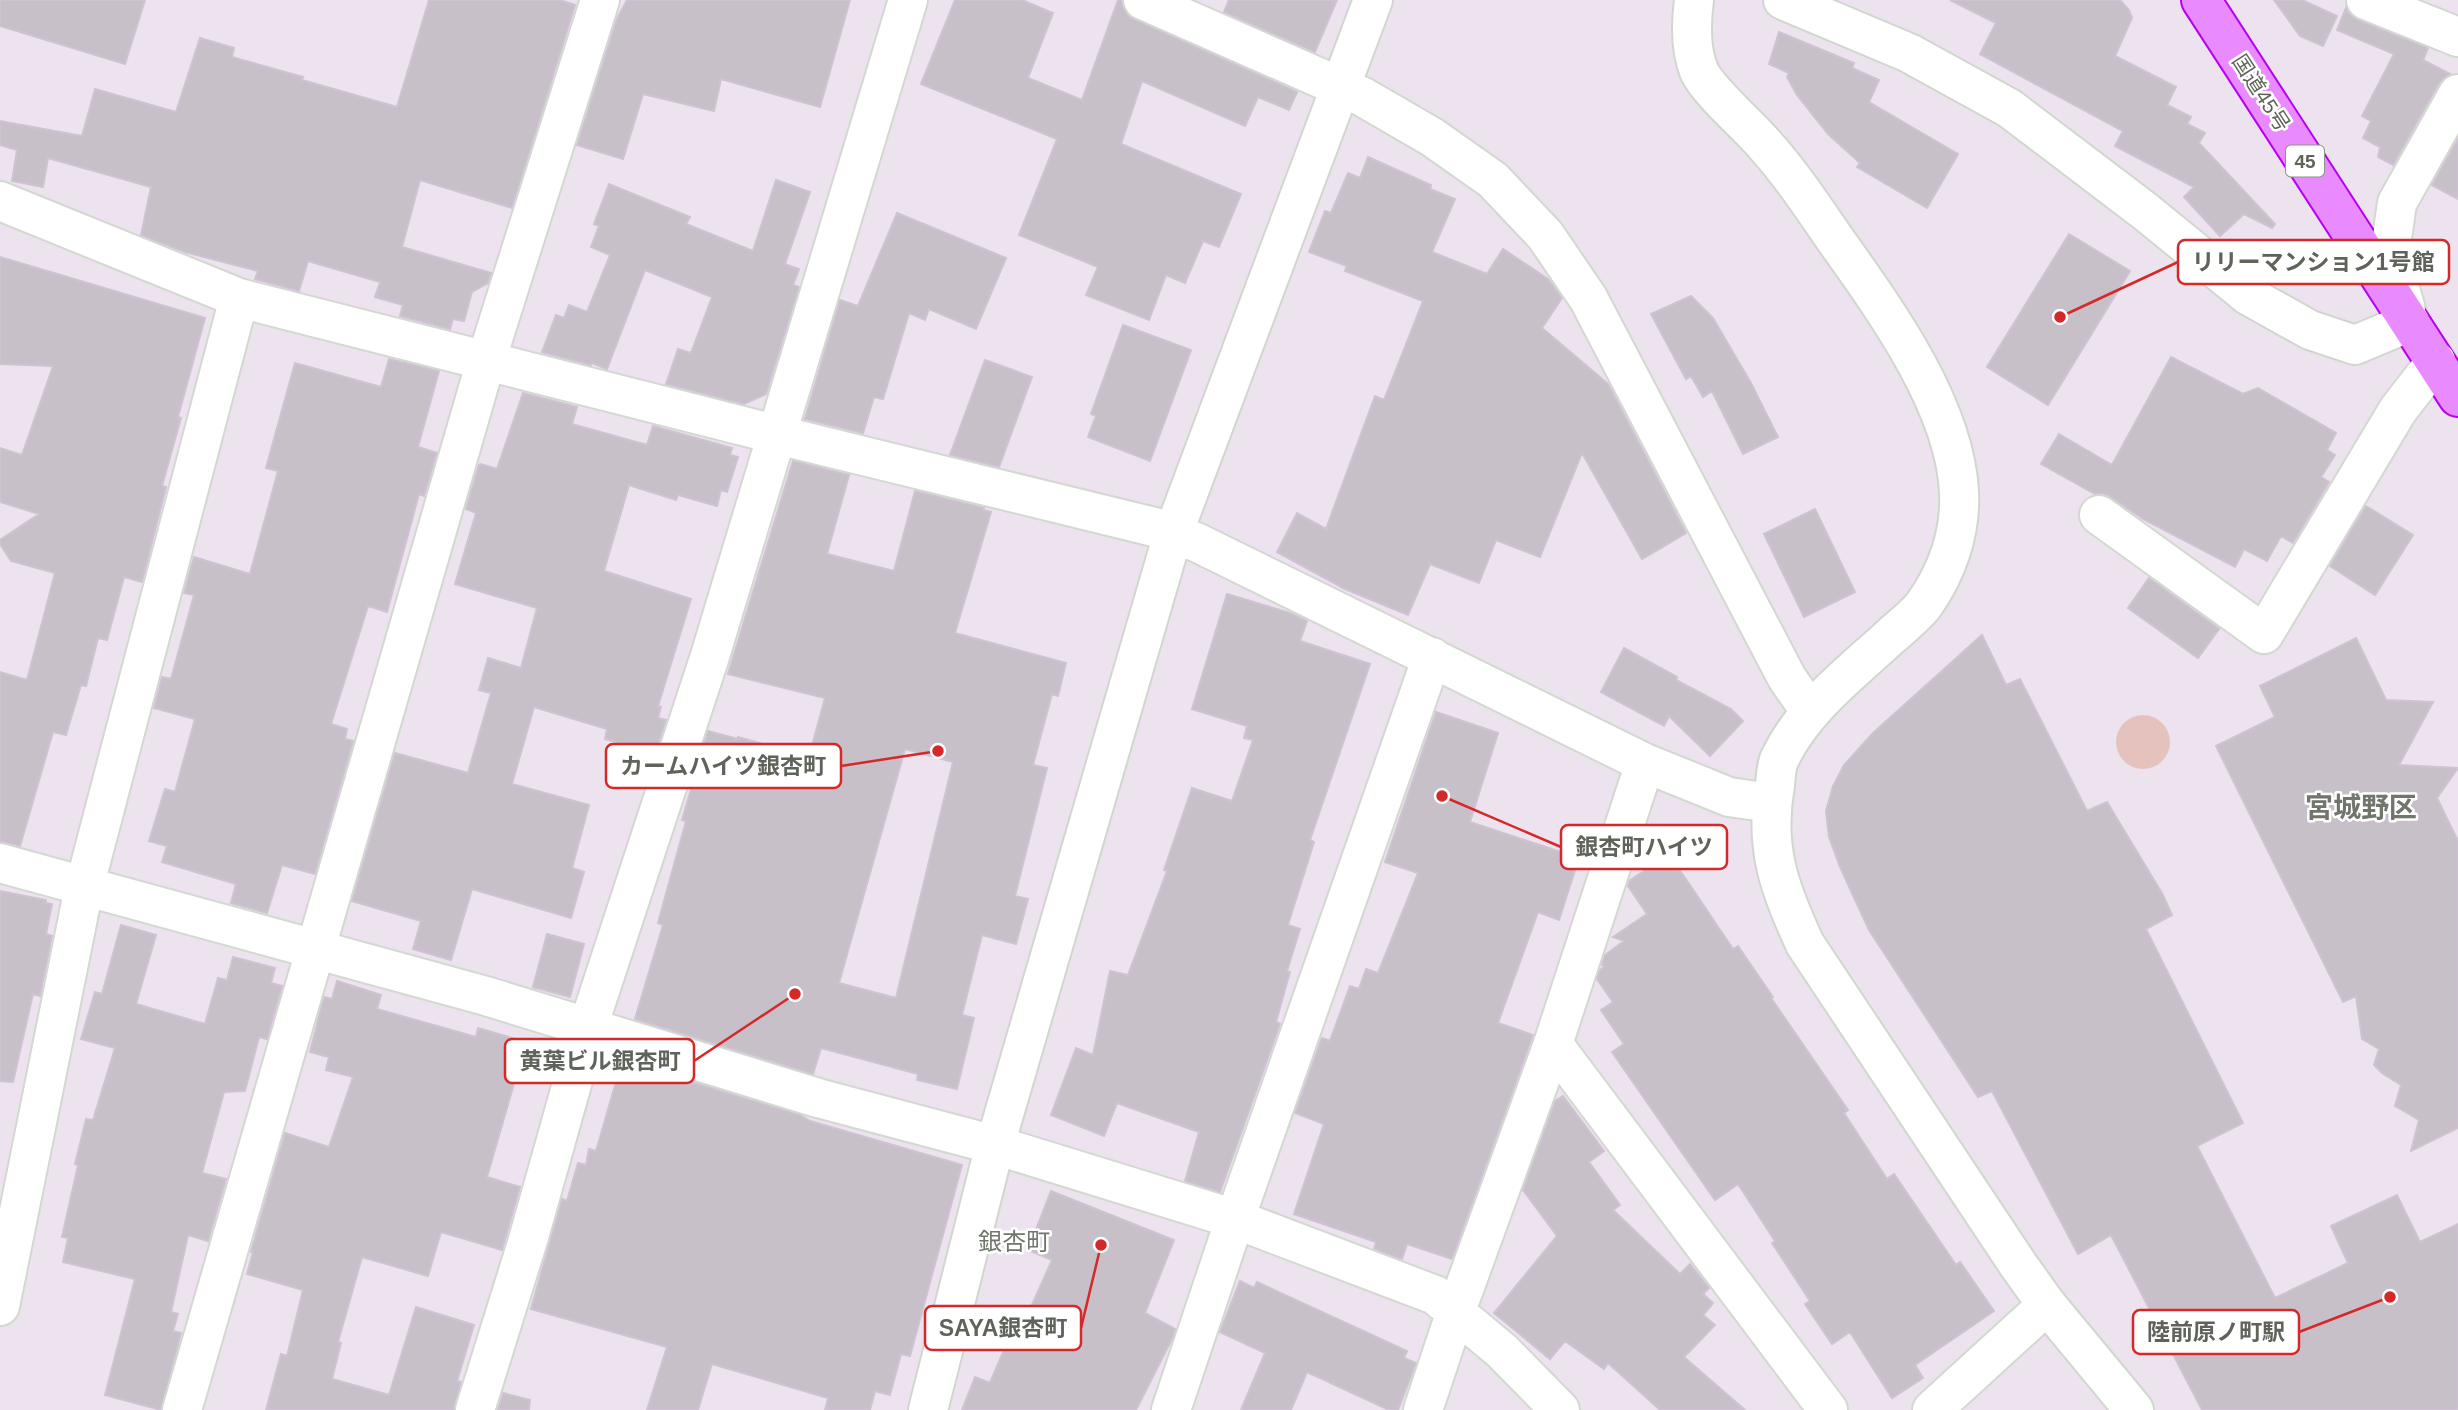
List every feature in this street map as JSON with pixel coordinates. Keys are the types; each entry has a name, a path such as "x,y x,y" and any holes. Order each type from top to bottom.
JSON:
{"highway":[{"name":"国道45号","path":"2201,0 2458,397"}],"street":[{"path":"182,1410 486,361 600,0"},
{"path":"475,1410 528,1240 588,1027 778,435 908,0"},
{"path":"1143,0 1363,97 1443,144 1493,180 1545,235 1588,298 1787,678 1810,710"},
{"path":"928,1410 995,1145 1173,534 1373,0"},
{"path":"1695,0 1692,19 1693,47 1700,72 1766,145 1881,305 1919,370 1941,416 1954,455 1959,492 1957,522 1946,568 1922,607 1810,710 1779,760 1771,803 1770,842 1782,894 1805,944 2047,1305 2134,1410"},
{"path":"1783,0 1909,53 2009,108 2146,212 2249,296 2310,330 2355,345 2410,322 2390,252 2397,203 2458,94"},
{"path":"2366,0 2458,37"},
{"path":"0,201 239,298 1173,534 1196,542 1645,763 1729,797 1771,803"},
{"path":"0,1306 84,888 239,298"},
{"path":"2099,515 2264,634 2398,410 2436,361"},
{"path":"1171,1410 1432,657"},
{"path":"1423,1410 1455,1311 1553,1044 1645,763"},
{"path":"0,863 486,996 818,1098 995,1145 1235,1219 1435,1296 1502,1352 1560,1410"},
{"path":"1553,1044 1828,1410"},
{"path":"1932,1410 2047,1305"}],"shaded area":[{"path":"2148,715 2158,719 2166,727 2170,742 2166,757 2158,765 2138,769 2128,765 2120,757 2116,737 2120,727 2128,719"}],"building":[{"path":"0,0 145,0 125,64 0,26"},
{"path":"429,0 560,0 575,5 512,208 420,180 402,247 491,273 488,283 472,292 464,321 453,319 450,329 400,316 403,305 375,297 380,282 308,261 299,291 255,279 258,271 185,252 141,235 151,187 48,158 43,187 12,181 17,150 0,145 0,121 82,136 95,89 176,112 200,38 234,48 232,57 397,107"},
{"path":"627,0 850,0 820,107 721,79 714,111 643,94 623,159 577,145 617,19"},
{"path":"955,0 1022,0 1053,13 1028,78 1082,100 1118,0 1122,0 1129,17 1297,92 1289,110 1258,97 1245,126 1142,81 1121,144 1241,194 1219,247 1203,241 1185,283 1166,275 1149,320 1086,295 1098,267 1019,235 1057,139 921,84"},
{"path":"1229,0 1337,0 1315,52 1224,12"},
{"path":"1950,0 2120,0 2132,18 2115,56 2176,87 2167,105 2191,117 2187,124 2205,133 2199,143 2275,224 2272,228 2244,214 2220,236 2184,197 2194,187 2115,146 2123,131 1980,54 1996,23"},
{"path":"2274,0 2302,0 2337,16 2323,46 2300,36"},
{"path":"2346,8 2349,14 2358,20 2428,48 2423,60 2450,74 2439,83 2393,165 2378,157 2380,147 2363,138 2371,121 2362,116 2394,54 2337,30"},
{"path":"1779,32 1854,63 1852,68 1879,80 1869,102 1958,154 1927,208 1857,167 1860,163 1828,134 1797,95 1787,77 1789,73 1769,64"},
{"path":"2458,139 2458,199 2432,185"},
{"path":"1368,157 1431,185 1430,189 1455,199 1432,252 1487,274 1503,249 1548,279 1562,298 1542,328 1608,384 1686,533 1642,559 1582,453 1540,557 1496,540 1479,583 1430,564 1408,615 1345,589 1277,552 1297,513 1326,529 1375,396 1384,400 1423,301 1345,271 1347,266 1309,252 1325,211 1331,213 1348,173 1360,178"},
{"path":"776,180 810,192 785,264 799,269 793,285 799,287 766,394 744,404 666,384 678,349 691,353 712,297 645,270 607,369 542,352 556,315 564,318 569,305 587,312 610,255 591,247 599,226 594,224 609,184 690,217 686,224 753,251"},
{"path":"897,213 1006,258 976,329 929,309 925,320 909,313 883,399 874,397 863,433 805,419 840,300 858,306"},
{"path":"2069,234 2130,271 2048,405 1987,367"},
{"path":"0,257 205,318 178,417 181,418 162,486 166,487 142,582 124,577 107,640 98,638 86,686 81,685 66,735 53,732 20,846 0,842 0,672 27,680 55,573 11,561 0,544 0,540 39,514 0,502 0,448 22,455 53,366 0,364"},
{"path":"1691,296 1713,318 1751,383 1778,437 1743,454 1712,391 1703,397 1691,376 1686,379 1651,314"},
{"path":"1123,325 1191,350 1150,461 1088,437 1096,416 1091,414"},
{"path":"2171,357 2243,394 2258,388 2336,433 2327,450 2335,455 2321,477 2329,482 2293,543 2281,536 2267,561 2244,549 2235,567 2143,519 2111,497 2102,493 2095,494 2041,464 2059,434 2112,465"},
{"path":"389,359 439,371 418,447 437,453 424,496 419,494 387,612 368,606 331,724 347,729 345,739 353,741 315,874 282,865 267,913 231,903 236,884 162,862 167,846 149,841 165,789 175,792 195,719 154,708 162,677 171,679 194,595 184,593 194,557 250,574 278,471 266,468 295,363 381,387"},
{"path":"985,360 1032,377 999,467 950,455"},
{"path":"523,393 577,407 572,424 647,445 653,426 732,448 730,455 738,457 727,492 721,490 717,506 678,495 676,500 629,485 604,571 691,599 658,706 661,707 658,718 666,720 655,753 605,739 607,729 534,707 512,784 589,805 572,868 584,872 571,918 472,889 451,960 413,949 421,921 352,901 395,753 468,773 491,693 479,690 488,658 521,668 537,608 455,584 476,513 466,509 479,465 497,469"},
{"path":"793,461 849,475 827,554 894,571 915,491 991,512 955,633 1066,663 1058,696 1052,694 1033,765 1047,768 1015,896 1028,899 1016,944 982,935 962,1015 974,1018 957,1089 917,1080 918,1074 821,1048 813,1074 635,1019 663,925 658,923 686,821 682,820 708,731 809,757 825,698 728,674","holes":["905,749 953,762 896,998 839,983"]},
{"path":"2366,506 2413,535 2375,595 2330,566"},
{"path":"1815,509 1855,592 1804,617 1764,534"},
{"path":"2149,578 2219,629 2198,658 2128,608"},
{"path":"1227,594 1290,613 1307,621 1300,641 1370,664 1310,840 1314,842 1288,925 1300,929 1276,1022 1280,1024 1220,1192 1185,1181 1199,1132 1117,1103 1104,1136 1051,1115 1076,1048 1093,1055 1110,971 1128,975 1167,871 1164,870 1192,788 1232,801 1253,740 1244,738 1247,726 1192,709"},
{"path":"1982,635 2006,685 2020,679 2087,811 2107,802 2163,895 2172,915 2146,929 2243,1123 2197,1146 2275,1298 2348,1263 2331,1226 2397,1195 2420,1242 2458,1224 2458,1410 2202,1410 2111,1235 2078,1254 1992,1091 1978,1097 1869,930 1829,837 1826,811 1833,786 1844,765 1873,733"},
{"path":"2356,638 2386,700 2433,702 2399,765 2458,768 2437,798 2458,841 2458,1128 2411,1151 2419,1120 2395,1106 2401,1085 2374,1065 2379,1049 2362,1039 2356,996 2343,1002 2216,746 2275,717 2260,686"},
{"path":"1624,648 1731,709 1743,721 1710,756 1669,716 1664,726 1601,692"},
{"path":"1436,712 1498,733 1470,822 1579,858 1559,920 1538,912 1498,1023 1533,1035 1452,1259 1407,1244 1402,1259 1374,1249 1376,1242 1294,1214 1324,1124 1295,1113 1322,1038 1330,1041 1350,986 1359,989 1366,969 1378,973 1418,873 1385,862"},
{"path":"1669,854 1733,949 1738,946 1773,997 1771,998 1848,1110 1844,1113 1887,1179 1894,1174 1956,1265 1960,1262 1994,1311 1915,1365 1923,1378 1892,1398 1850,1332 1832,1344 1805,1304 1810,1301 1772,1243 1775,1241 1738,1184 1715,1200 1612,1052 1624,1044 1601,1010 1613,1002 1597,979 1604,967 1602,965 1605,955 1624,941 1613,937 1647,914 1628,886 1629,881"},
{"path":"0,891 46,900 46,903 52,904 46,934 52,936 40,996 33,994 13,1082 0,1081"},
{"path":"121,925 156,935 136,1004 205,1024 218,978 227,980 233,957 275,968 271,983 282,986 267,1039 259,1037 245,1091 224,1092 202,1173 226,1179 208,1241 188,1235 171,1312 178,1314 173,1331 181,1333 161,1410 105,1395 135,1279 63,1262 68,1238 62,1237 78,1165 75,1164 86,1119 93,1120 115,1048 81,1039 95,992 102,994"},
{"path":"547,934 584,944 570,997 533,987"},
{"path":"337,981 381,995 377,1009 476,1037 478,1028 526,1042 487,1177 520,1187 502,1250 441,1232 428,1276 362,1257 338,1342 341,1343 332,1379 389,1395 416,1307 474,1325 457,1381 461,1382 454,1410 266,1410 281,1354 287,1356 303,1290 247,1274 285,1133 329,1147 353,1077 326,1070 329,1057 310,1052 324,997 332,999"},
{"path":"622,1061 800,1115 810,1121 962,1165 910,1356 901,1354 890,1395 875,1391 870,1410 825,1410 828,1398 712,1364 698,1410 647,1410 667,1347 531,1309 562,1199 567,1201 578,1163 586,1165 589,1149 596,1151"},
{"path":"1563,1096 1604,1151 1589,1162 1620,1205 1613,1210 1680,1274 1690,1264 1709,1288 1703,1294 1713,1303 1703,1315 1715,1325 1684,1357 1745,1410 1660,1410 1608,1363 1604,1369 1565,1341 1550,1359 1494,1313 1557,1236 1523,1190 1555,1101"},
{"path":"1051,1191 1174,1240 1145,1313 1175,1329 1173,1337 1136,1410 962,1410 975,1377 990,1383 1011,1333 1018,1336 1052,1260 1028,1250"},
{"path":"1240,1281 1254,1288 1257,1282 1407,1351 1404,1358 1416,1363 1398,1410 1389,1410 1307,1372 1291,1410 1241,1410 1265,1353 1220,1332"},
{"path":"503,1393 530,1400 529,1410 498,1410"}],"place":[{"name":"リリーマンション1号館","path":"2060,317"},
{"name":"カームハイツ銀杏町","path":"938,751"},
{"name":"銀杏町ハイツ","path":"1442,796"},
{"name":"黄葉ビル銀杏町","path":"795,994"},
{"name":"SAYA銀杏町","path":"1101,1245"},
{"name":"陸前原ノ町駅","path":"2390,1297"}],"district":[{"name":"宮城野区","path":"2361,807"},
{"name":"銀杏町","path":"1014,1242"}]}
